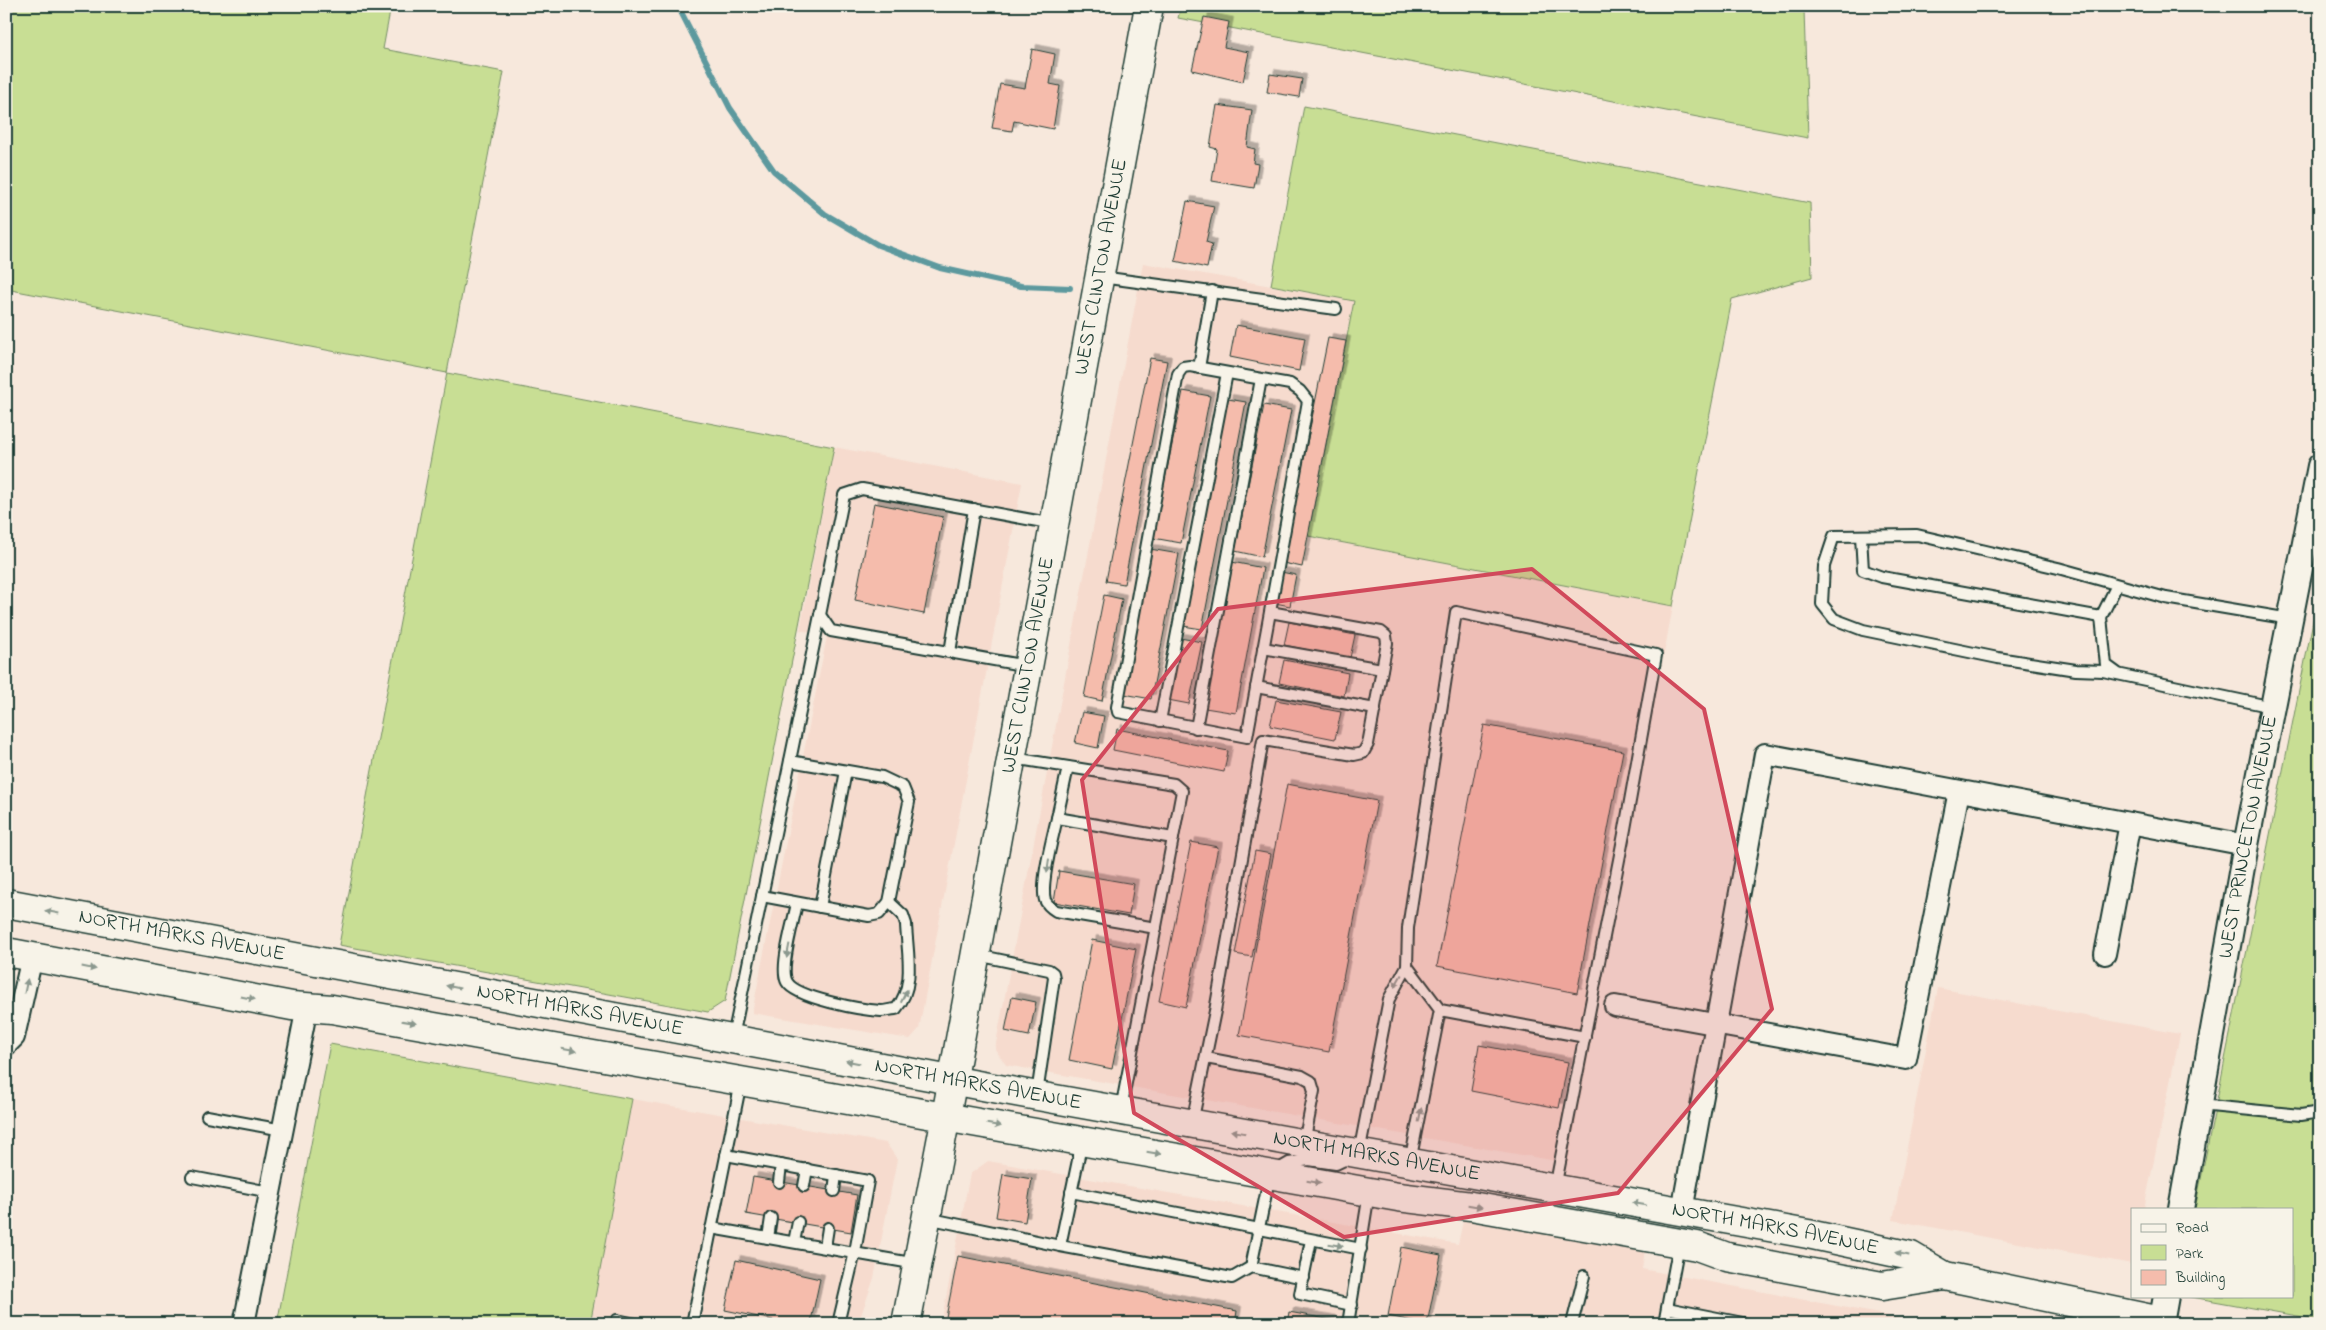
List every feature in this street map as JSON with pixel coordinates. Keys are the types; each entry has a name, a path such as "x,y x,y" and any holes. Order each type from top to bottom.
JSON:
{"main road":[{"name":"WEST CLINTON AVENUE","path":"906,1324 953,1080 1149,6"},
{"name":"NORTH MARKS AVENUE","path":"6,903 1036,1096 1808,1234 1911,1256 1945,1276"},
{"name":"NORTH MARKS AVENUE","path":"19,955 292,1006 342,1010 1369,1192 1471,1206 1688,1244 1727,1257 1882,1286 1945,1276 2166,1316"},
{"path":"1688,1244 1740,1244 1790,1248 1808,1234"}],"street":[{"name":"WEST PRINCETON AVENUE","path":"2181,1208 2246,845 2320,466"},
{"path":"1682,1211 1765,754 2246,845"},
{"path":"1615,1006 1906,1059 1959,791"},
{"path":"2105,954 2130,824"},
{"path":"6,1045 14,1037 13,1010 19,955"},
{"path":"244,1324 307,1007"}],"lane":[{"path":"1100,277 1336,309"},
{"path":"1199,368 1212,291"},
{"path":"1247,737 1308,401 1300,391 1290,384 1199,368 1183,367 1178,374 1117,707 1122,714 1196,728 1263,740 1354,755 1363,753 1368,744 1375,709 1387,643 1386,636 1382,632 1270,612"},
{"path":"1160,721 1227,373"},
{"path":"1196,728 1261,379"},
{"path":"733,1040 844,495 862,489 1055,524"},
{"path":"950,652 974,509"},
{"path":"2274,707 2118,674 1998,658 1863,630 1834,618 1822,604 1824,566 1834,536 1917,535 2058,568 2166,598 2290,619"},
{"path":"1861,536 1863,570 1882,577 2101,617"},
{"path":"2117,585 2101,617 2106,665 2118,674"},
{"path":"1251,1267 1270,1174 1288,1163 1309,1160 1336,1164 1358,1153 1388,999 1407,966 1408,928 1456,612 1656,655 1555,1189"},
{"path":"820,615 831,631 1029,666"},
{"path":"1263,648 1382,669"},
{"path":"1256,687 1375,709"},
{"path":"1192,1124 1206,1058 1263,740"},
{"path":"1012,757 1174,784 1182,791 1120,1111"},
{"path":"762,896 869,916 879,914 889,902 909,802 904,787 882,777 790,761"},
{"path":"1068,767 1045,887 1048,905 1056,911 1156,928"},
{"path":"820,907 846,771"},
{"path":"1057,818 1173,838"},
{"path":"797,903 784,967 787,982 796,992 814,999 881,1011 896,1009 904,999 909,985 906,924 903,915 889,902"},
{"path":"976,955 1049,970 1053,973 1054,978 1036,1096"},
{"path":"1407,966 1440,1010 1585,1037"},
{"path":"1410,1163 1440,1010"},
{"path":"1206,1058 1302,1076 1311,1081 1314,1091 1304,1144"},
{"path":"692,1324 742,1080"},
{"path":"2200,1105 2301,1115 2320,1112"},
{"path":"207,1116 283,1130"},
{"path":"1060,1246 1082,1140"},
{"path":"726,1155 868,1181 855,1252 838,1324"},
{"path":"779,1182 781,1165"},
{"path":"804,1186 807,1169"},
{"path":"834,1191 836,1174"},
{"path":"192,1177 270,1192"},
{"path":"1071,1192 1361,1249"},
{"path":"1348,1324 1369,1192"},
{"path":"768,1238 771,1218"},
{"path":"927,1218 1060,1246 1232,1278 1251,1267 1304,1278"},
{"path":"794,1242 798,1222"},
{"path":"711,1228 918,1264"},
{"path":"825,1247 828,1228"},
{"path":"1310,1240 1300,1294 1352,1305"},
{"path":"1664,1324 1667,1308 1688,1244"},
{"path":"1572,1324 1584,1276"},
{"path":"1667,1308 1748,1324"},
{"path":"617,1320 636,1324"}],"highlighted area":[{"path":"1532,569 1704,709 1772,1009 1618,1193 1344,1237 1134,1113 1082,780 1218,609"}],"shaded area":[{"path":"1143,263 1354,301 1308,536 1673,606 1568,1163 1006,1065 995,1049"},
{"path":"834,447 1022,483 919,1029 910,1039 752,1013 827,636 800,630"},
{"path":"1938,988 2180,1034 2144,1208 2131,1208 2131,1264 1893,1220"},
{"path":"632,1099 886,1143 897,1159 874,1278 858,1324 590,1324"},
{"path":"988,1161 1458,1244 1464,1216 1645,1250 1642,1269 1932,1324 941,1324 970,1174"}],"green space":[{"path":"6,6 391,6 383,49 504,72 447,373 6,289"},
{"path":"1181,6 1783,6 1804,10 1808,138 1178,18"},
{"path":"1304,106 1810,203 1812,277 1732,299 1673,606 1308,536 1354,301 1271,285"},
{"path":"447,373 834,447 725,1001 708,1012 339,945"},
{"path":"2320,586 2320,1320 2197,1298 2294,1298 2294,1208 2195,1208"},
{"path":"330,1044 632,1099 590,1324 277,1324"}],"building":[{"path":"1204,17 1229,22 1224,47 1249,52 1243,82 1192,70"},
{"path":"1032,49 1055,54 1050,84 1060,86 1053,129 1014,121 1012,131 992,128 1000,84 1025,88"},
{"path":"1270,74 1302,79 1299,97 1267,92"},
{"path":"1217,105 1252,110 1247,147 1255,149 1253,163 1258,164 1254,188 1212,181 1217,149 1210,147"},
{"path":"1187,201 1214,206 1206,242 1212,244 1207,268 1175,261"},
{"path":"1236,325 1305,338 1299,371 1230,357"},
{"path":"1328,338 1346,341 1302,567 1283,563"},
{"path":"1150,358 1167,361 1124,584 1106,581"},
{"path":"1183,391 1210,396 1181,543 1153,538"},
{"path":"1228,399 1246,402 1202,629 1183,626"},
{"path":"1264,405 1291,410 1262,557 1235,551"},
{"path":"874,503 943,517 924,614 855,600"},
{"path":"1150,549 1179,554 1151,699 1124,694"},
{"path":"1232,562 1263,568 1236,713 1205,708"},
{"path":"1281,572 1296,575 1290,606 1275,603"},
{"path":"1104,595 1122,599 1102,701 1084,697"},
{"path":"1289,622 1355,635 1350,658 1284,645"},
{"path":"1180,638 1202,642 1189,704 1168,700"},
{"path":"1284,660 1348,673 1344,696 1279,683"},
{"path":"1276,700 1341,712 1335,739 1270,726"},
{"path":"1082,712 1104,716 1098,748 1075,743"},
{"path":"1484,725 1623,751 1577,993 1437,966"},
{"path":"1117,729 1228,751 1224,772 1113,750"},
{"path":"1287,784 1377,801 1329,1052 1239,1035"},
{"path":"1191,842 1218,847 1186,1007 1159,1001"},
{"path":"1255,851 1271,854 1252,957 1235,954"},
{"path":"1059,871 1134,884 1129,915 1054,902"},
{"path":"1092,940 1136,949 1112,1069 1069,1060"},
{"path":"1012,997 1036,1002 1029,1036 1005,1031"},
{"path":"1479,1045 1568,1062 1559,1108 1471,1091"},
{"path":"1003,1174 1032,1179 1025,1222 996,1217"},
{"path":"753,1177 857,1195 851,1232 746,1214"},
{"path":"1401,1247 1441,1255 1427,1324 1388,1316"},
{"path":"958,1256 1237,1311 1235,1324 979,1324 946,1317"},
{"path":"736,1260 820,1279 811,1321 820,1324 773,1324 773,1320 725,1310"},
{"path":"1289,1312 1332,1320 1331,1324 1287,1324"}],"waterway":[{"path":"678,6 730,108 774,171 825,214 878,245 940,268 1021,286 1070,288"}]}
